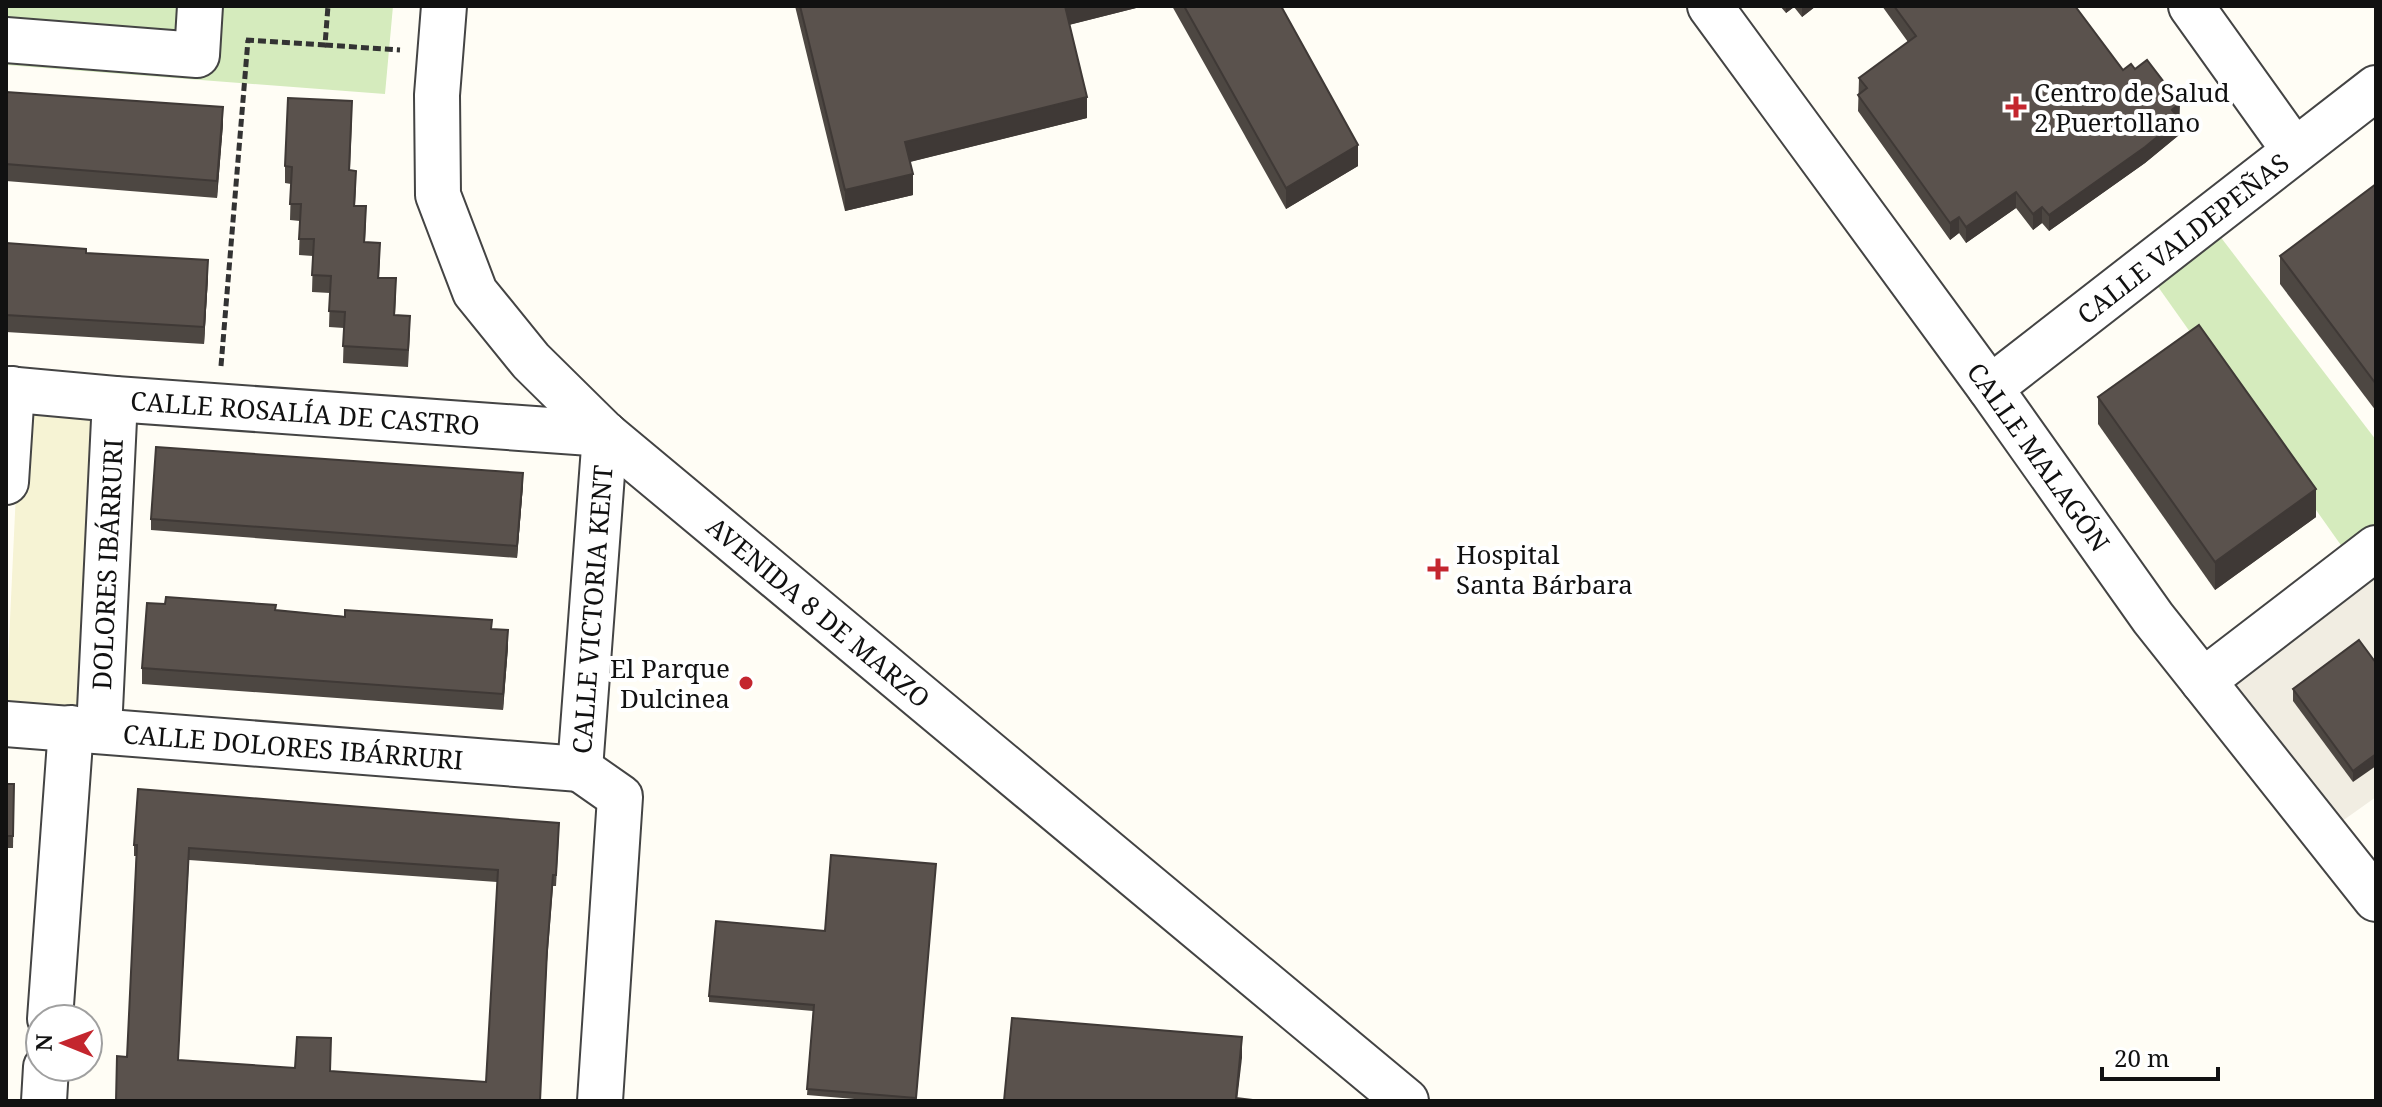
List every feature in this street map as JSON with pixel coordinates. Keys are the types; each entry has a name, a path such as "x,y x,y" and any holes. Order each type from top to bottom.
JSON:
{"street":[{"path":"6,40 197,55 200,6"},
{"name":"AVENIDA 8 DE MARZO","path":"444,6 437,95 438,195 475,292 531,361 605,434 1406,1101"},
{"name":"CALLE MALAGÓN","path":"1710,6 1990,388 2153,618 2376,899"},
{"path":"2191,6 2294,150"},
{"name":"CALLE VALDEPEÑAS","path":"1990,388 2376,88"},
{"path":"6,482 9,389"},
{"name":"CALLE ROSALÍA DE CASTRO","path":"9,389 605,434"},
{"name":"DOLORES IBÁRRURI","path":"52,1003 85,729 115,399"},
{"name":"CALLE VICTORIA KENT","path":"600,1101 620,797 580,769 605,434"},
{"path":"2203,681 2376,548"},
{"name":"CALLE DOLORES IBÁRRURI","path":"6,724 580,769"}],"path":[{"path":"325,45 328,6"},
{"path":"237,40 440,52"},
{"path":"218,406 248,40"}],"shaded area":[{"path":"20,406 99,419 77,712 6,706"},
{"path":"2376,548 2376,797 2324,834 2203,681"}],"green space":[{"path":"6,6 393,6 385,94 6,65"},
{"path":"2206,218 2376,440 2376,548 2355,565 2144,267"}],"building":[{"path":"800,6 1065,6 1087,97 905,142 913,174 845,190"},
{"path":"1184,6 1281,6 1358,145 1286,188"},
{"path":"1894,6 2075,6 2123,70 2131,64 2135,69 2147,60 2180,103 2172,110 2179,119 2049,215 2042,207 2033,214 2016,192 1966,227 1959,217 1950,223 1858,95 1867,88 1859,78 1916,36"},
{"path":"6,92 223,107 217,181 6,164"},
{"path":"288,98 352,101 349,170 356,171 354,206 366,206 364,242 380,243 378,278 396,278 394,315 410,316 408,350 343,346 345,312 329,311 331,276 312,275 314,239 299,239 301,204 290,204 292,167 285,166"},
{"path":"2376,184 2376,384 2280,256"},
{"path":"6,243 86,249 86,253 208,260 204,327 6,315"},
{"path":"2199,325 2316,489 2215,562 2098,397"},
{"path":"156,447 523,473 517,546 151,519"},
{"path":"166,597 276,605 275,610 345,617 345,610 492,620 491,629 508,630 503,694 142,668 147,603 165,604"},
{"path":"2359,640 2376,663 2376,754 2353,771 2293,689"},
{"path":"6,784 14,784 13,836 6,836"},
{"path":"138,789 559,823 547,951 540,1101 116,1101 117,1056 127,1057 137,845 134,845","holes":["189,848 498,870 486,1082 330,1071 331,1038 297,1037 295,1068 178,1060"]},
{"path":"831,855 936,864 916,1098 807,1089 814,1005 709,996 716,921 825,931"},
{"path":"1012,1018 1242,1037 1236,1098 1261,1101 1004,1101"}],"place":[{"name":"Centro de Salud 2 Puertollano","path":"2016,107"},
{"name":"Hospital Santa Bárbara","path":"1438,569"},
{"name":"El Parque Dulcinea","path":"746,683"}]}
